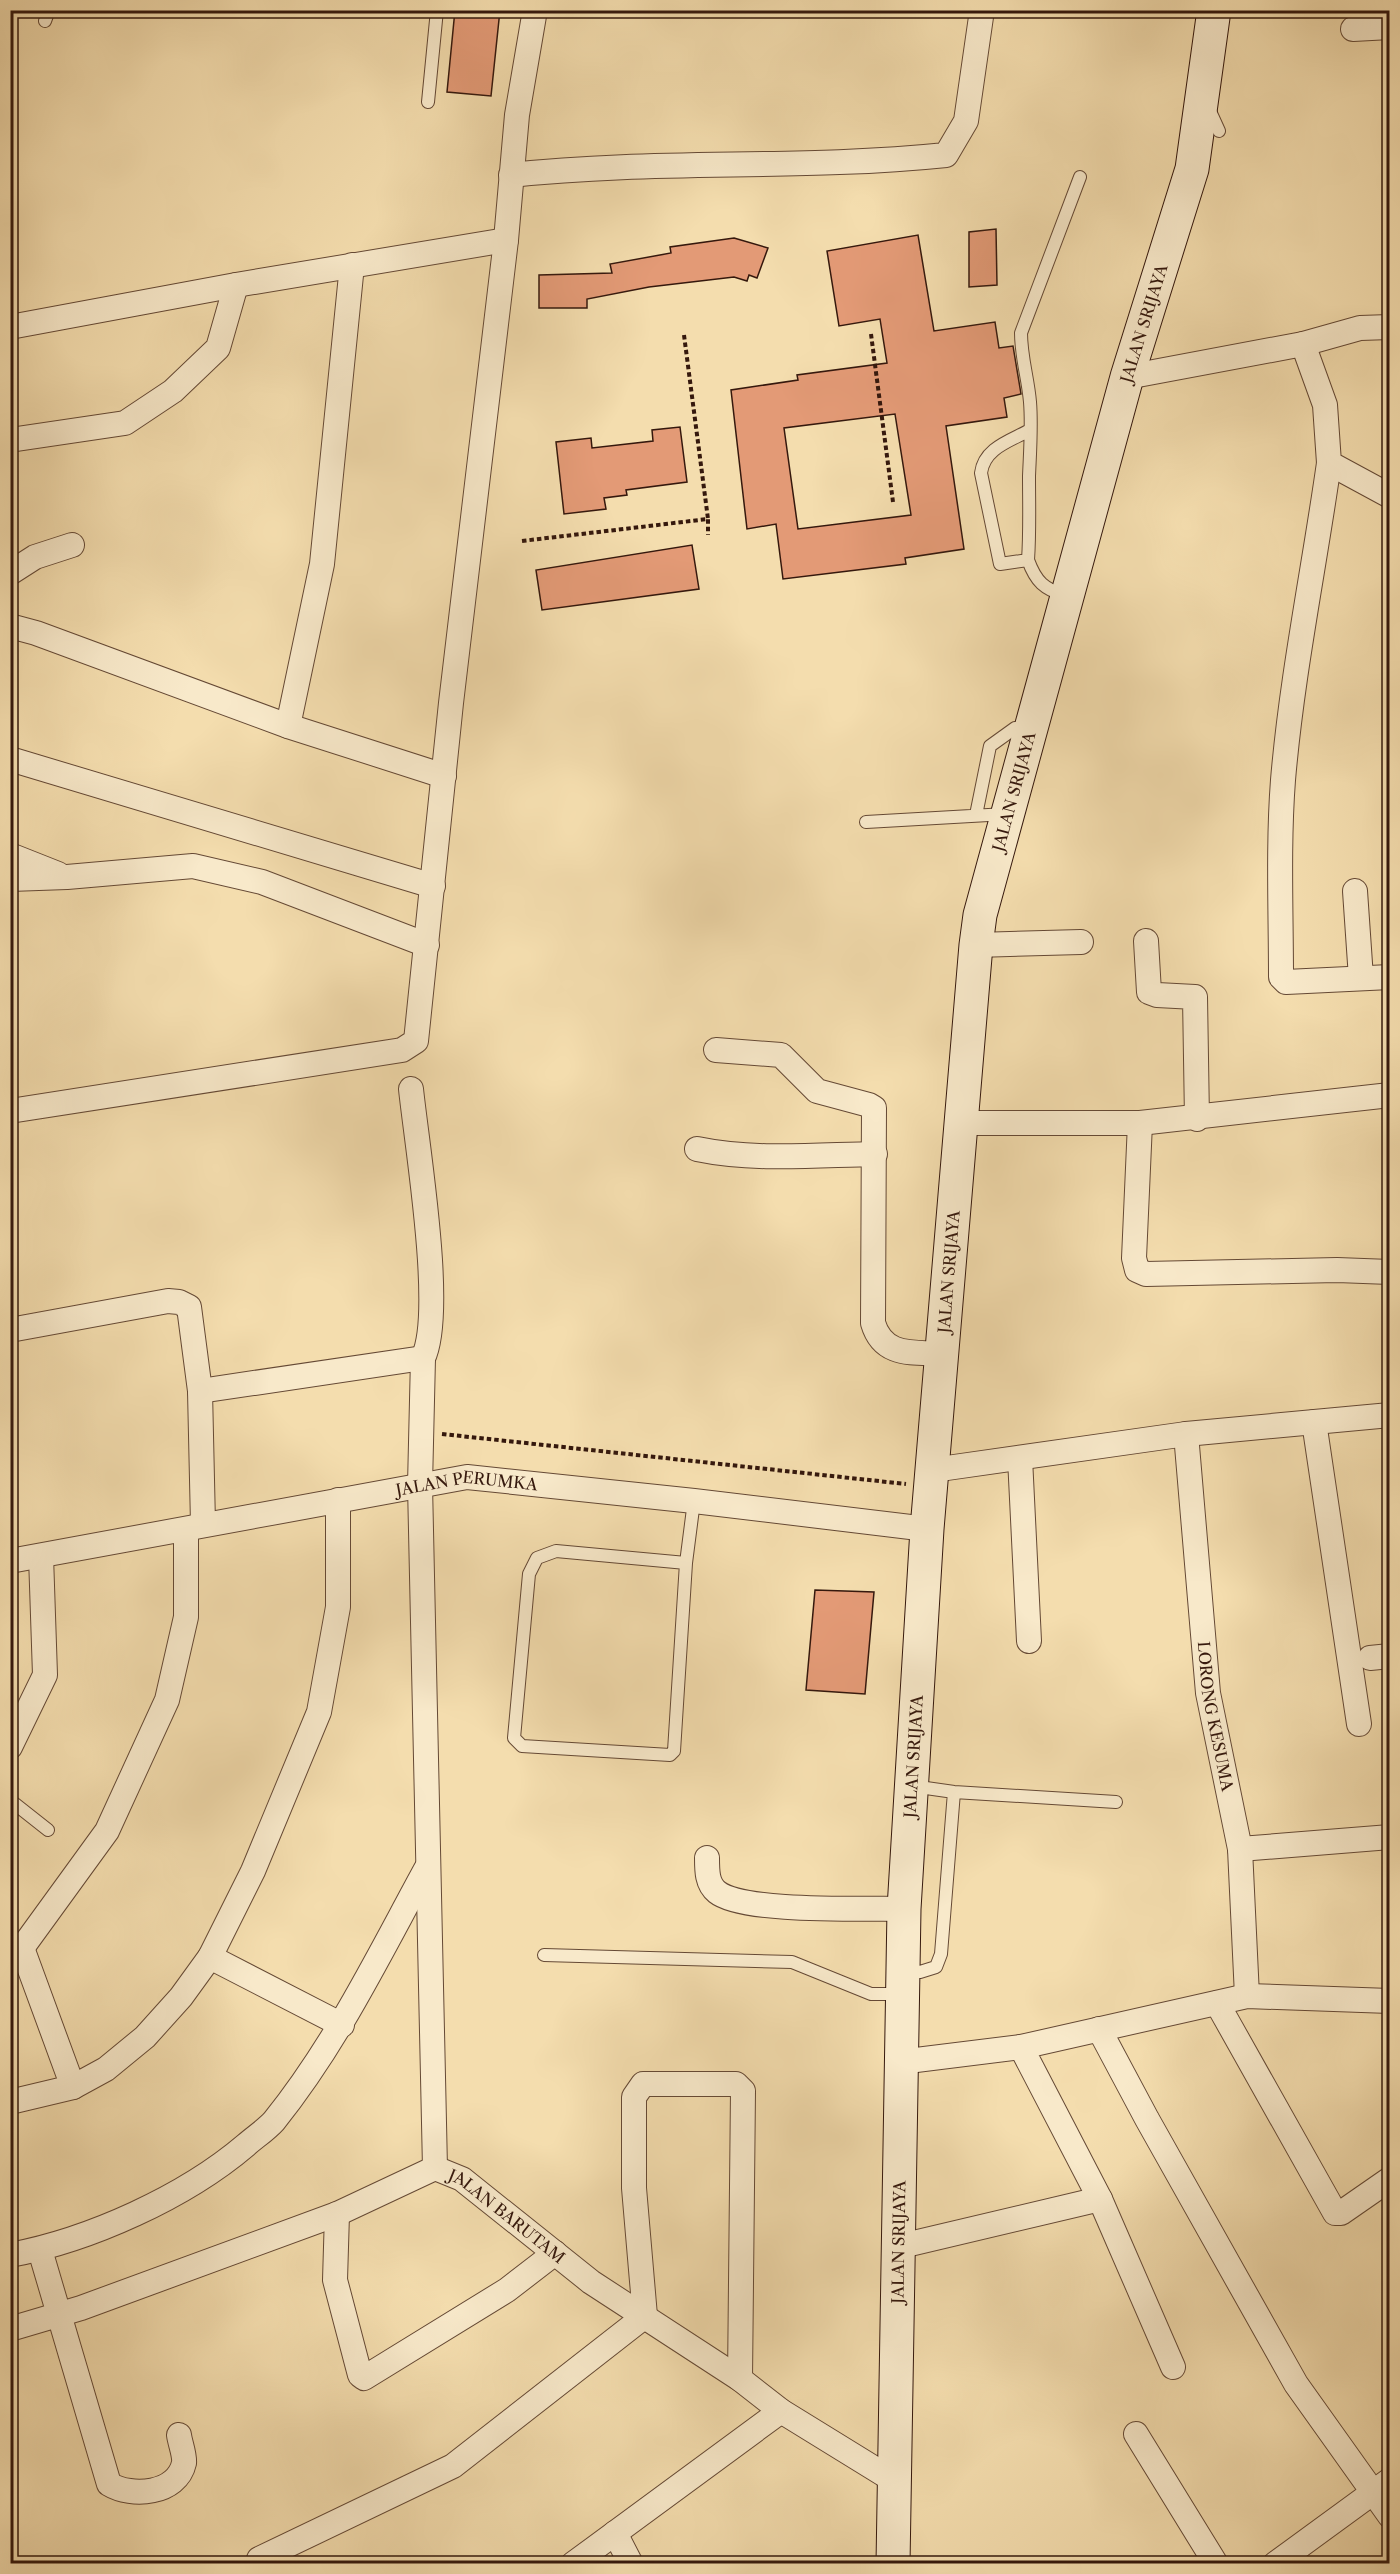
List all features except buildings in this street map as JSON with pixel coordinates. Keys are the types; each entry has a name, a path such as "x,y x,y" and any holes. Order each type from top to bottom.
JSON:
{"street":[{"path":"11,1110 402,1050 416,1041 506,240 517,115 535,10"},
{"path":"512,175 628,165 834,164 946,155 966,121 982,10"},
{"name":"JALAN SRIJAYA","path":"893,2564 904,1909 927,1529 959,1123 976,945 992,815 1030,729 1127,377 1192,169 1204,97 1214,10"},
{"path":"1353,29 1389,27"},
{"path":"10,327 236,285 506,240"},
{"path":"288,726 322,564 352,265"},
{"path":"10,440 125,423 173,391 218,348 236,285"},
{"path":"1127,377 1303,344 1359,328 1389,327"},
{"path":"1303,344 1325,405 1329,463 1283,781 1280,831 1281,977 1286,982 1389,977"},
{"path":"1329,463 1389,496"},
{"path":"10,573 35,557 72,545"},
{"path":"10,626 47,637 288,726 444,776"},
{"path":"10,759 433,886"},
{"path":"10,855 67,877"},
{"path":"10,879 67,877 193,866 262,882 428,945"},
{"path":"1355,891 1361,978"},
{"path":"1146,941 1149,992 1157,995 1195,997 1197,1119"},
{"path":"976,945 1081,942"},
{"path":"716,1050 781,1055 817,1091 872,1106 876,1123 873,1323 877,1336 885,1346 898,1350 942,1354"},
{"path":"411,1089 427,1242 432,1321 428,1348 423,1358 420,1485 435,2168"},
{"path":"959,1123 1140,1123 1197,1119 1389,1095"},
{"path":"1140,1123 1134,1258 1137,1270 1146,1274 1336,1270 1389,1272"},
{"path":"697,1149 717,1154 875,1154"},
{"path":"10,1330 168,1301 179,1302 189,1307 200,1392 195,1527 186,1617 167,1700 106,1831 16,1951 73,2087"},
{"path":"200,1392 423,1358"},
{"path":"932,1478 1020,1458 1186,1434 1389,1414"},
{"path":"1314,1422 1359,1724"},
{"name":"LORONG KESUMA","path":"1186,1434 1208,1694 1240,1849 1247,1996"},
{"path":"1020,1458 1029,1641"},
{"name":"JALAN PERUMKA","path":"10,1561 466,1477 927,1529"},
{"path":"10,2102 73,2087 106,2069 145,2037 181,1997 210,1957 253,1871 319,1712 338,1607 338,1500"},
{"path":"10,1747 45,1675 41,1556"},
{"path":"1240,1849 1389,1837"},
{"path":"707,1858 708,1879 715,1891 742,1903 766,1906 904,1909"},
{"path":"10,2255 40,2250 142,2211 217,2170 272,2122 342,2025 427,1867"},
{"path":"210,1957 342,2025"},
{"path":"900,2062 1021,2047 1247,1996 1389,2001"},
{"path":"1216,2003 1332,2210 1341,2213 1389,2179"},
{"path":"1099,2029 1146,2119 1296,2384 1382,2487 1389,2516"},
{"path":"1021,2047 1100,2199 1173,2367"},
{"path":"259,2559 453,2466 645,2316 634,2188 634,2097 643,2084 736,2084 743,2091 740,2379"},
{"name":"JALAN BARUTAM","path":"10,2329 58,2315 337,2214 435,2168 462,2179 591,2282 740,2379 781,2411 893,2480"},
{"path":"897,2247 1100,2199"},
{"path":"337,2214 335,2280 360,2375 364,2378 507,2290 555,2253"},
{"path":"40,2250 109,2484 129,2492 150,2490 170,2484 178,2475 184,2461 179,2435"},
{"path":"573,2564 781,2411"},
{"path":"1136,2434 1216,2564"},
{"path":"1275,2564 1382,2487"},
{"path":"615,2533 631,2564"}],"lane":[{"path":"428,102 437,10"},
{"path":"1204,97 1219,131"},
{"path":"1067,597 1043,588 1034,576 1028,560 1030,400 1021,356 1021,333 1080,177"},
{"path":"1028,560 1002,564 998,561 981,473 985,457 990,452 1030,430"},
{"path":"866,822 992,815"},
{"path":"686,1563 556,1551 537,1558 529,1574 514,1738 517,1743 522,1746 670,1755 675,1745 686,1563 694,1501"},
{"path":"911,1786 954,1792 1116,1802"},
{"path":"544,1954 792,1962 872,1994 936,1967 941,1954 954,1792"},
{"path":"10,1800 48,1830"}],"path":[{"path":"871,334 893,502"},
{"path":"684,335 708,519 708,535"},
{"path":"522,541 708,519"},
{"path":"421,1431 932,1478"}]}
